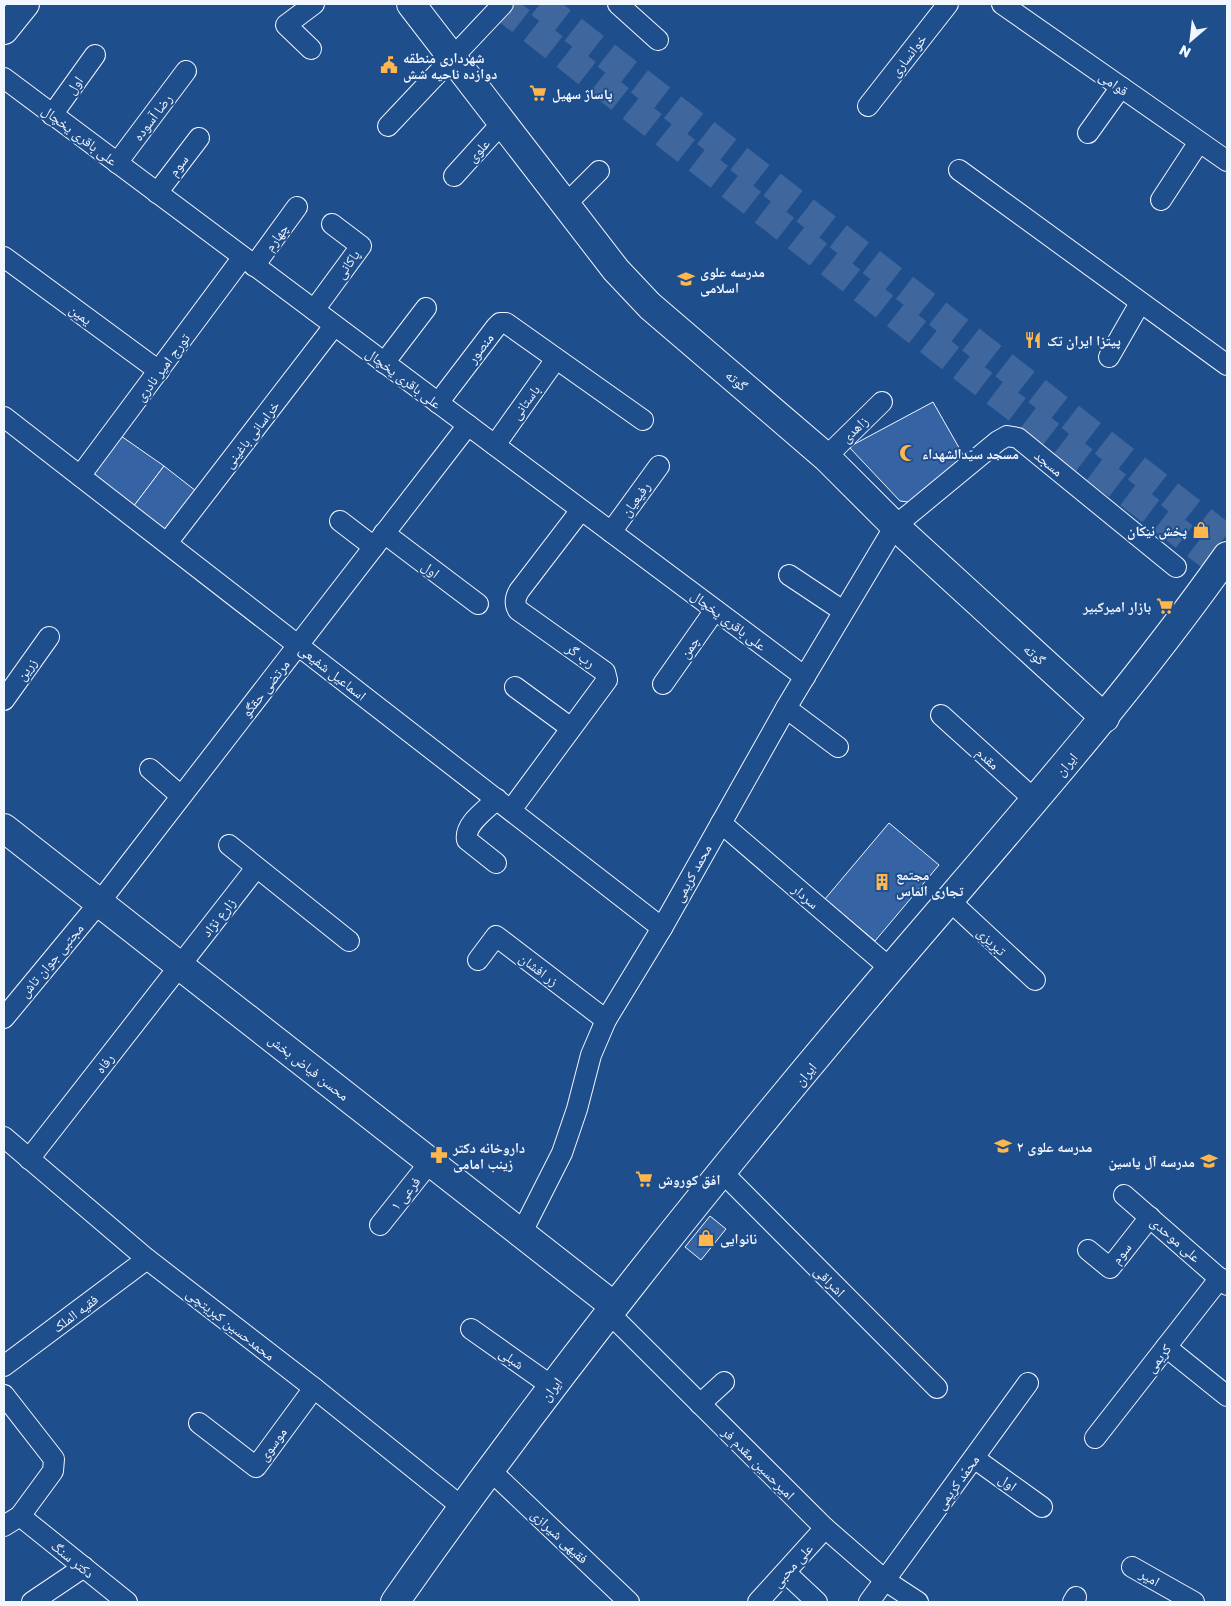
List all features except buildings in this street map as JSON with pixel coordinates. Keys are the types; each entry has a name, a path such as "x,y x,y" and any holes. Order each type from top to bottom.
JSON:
{"main road":[{"path":"4,30 25,4"},
{"name":"گوته","path":"411,4 616,270 650,306 826,457 894,526 1105,718"},
{"name":"ایران","path":"395,1602 462,1507 612,1310 891,969 1105,718 1227,556"},
{"name":"محسن فیاض بخش","path":"4,828 521,1234 612,1310"}],"street":[{"path":"310,49 286,25 314,4"},
{"path":"388,126 502,4"},
{"path":"618,4 658,40"},
{"name":"خوانساری","path":"868,106 948,4"},
{"name":"قوامی","path":"1002,4 1227,161"},
{"name":"اول","path":"52,115 96,56"},
{"name":"رضا آسوده","path":"117,163 186,71"},
{"name":"علی باقری یخچال","path":"4,78 805,677"},
{"path":"1088,133 1121,87"},
{"name":"علوی","path":"454,176 502,123"},
{"name":"سوم","path":"157,192 199,138"},
{"path":"1161,200 1200,142"},
{"path":"959,170 1227,365"},
{"path":"565,205 599,171"},
{"name":"چهارم","path":"249,262 297,207"},
{"name":"پاکانی","path":"314,310 361,246 332,224"},
{"name":"یمین","path":"4,257 159,371"},
{"name":"تورج امیر نادری","path":"80,476 159,371 249,262"},
{"path":"1109,357 1140,303"},
{"path":"384,363 426,308"},
{"name":"منصور","path":"438,403 500,323 506,323 556,359"},
{"name":"خراسانی باغینی","path":"167,543 334,326"},
{"path":"556,359 643,420"},
{"name":"باستانی","path":"495,445 556,359"},
{"name":"زاهدی","path":"826,457 882,402"},
{"name":"اسماعیل شفیعی","path":"4,417 662,928"},
{"name":"مرتضی حقگو","path":"99,903 468,425"},
{"name":"مسجد","path":"894,526 998,441 1007,436 1018,438 1176,567"},
{"name":"رفیعیان","path":"611,532 659,466"},
{"name":"رب گر","path":"504,805 571,728 607,680 608,675 518,610 515,597 581,510"},
{"name":"اول","path":"340,521 379,540 478,604"},
{"name":"محمد کریمی","path":"521,1234 562,1153 577,1108 591,1055 606,1020 662,928 786,708 894,526"},
{"path":"789,575 843,611"},
{"name":"چمن","path":"663,684 715,610"},
{"name":"زرین","path":"4,700 49,638"},
{"path":"514,687 571,728"},
{"path":"786,708 838,747"},
{"name":"مقدم","path":"941,715 1036,801"},
{"path":"150,770 181,796"},
{"path":"496,863 467,840 466,833 504,805"},
{"name":"سردار","path":"721,823 891,969"},
{"path":"229,845 350,941"},
{"name":"زارع نژاد","path":"180,966 256,868"},
{"name":"تبریزی","path":"950,901 1035,980"},
{"name":"مجتبی جوان تاش","path":"4,1018 99,903"},
{"name":"زر افشان","path":"478,960 496,936 606,1020"},
{"name":"رفاه","path":"29,1159 180,966"},
{"name":"محمدحسین کبریتچی","path":"4,1136 147,1259 314,1388 462,1507"},
{"name":"فرعی ۱","path":"380,1225 430,1162"},
{"name":"اشراقی","path":"723,1173 937,1388"},
{"name":"علی موحدی","path":"1124,1194 1224,1282"},
{"name":"سوم","path":"1088,1250 1110,1268 1150,1217"},
{"name":"فقیه الملک","path":"4,1366 147,1259"},
{"name":"کریمی","path":"1095,1438 1166,1347 1224,1282"},
{"name":"امیرحسین مقدم فر","path":"612,1310 700,1404 825,1528 886,1581 918,1602"},
{"name":"شبلی","path":"471,1330 553,1387"},
{"path":"1166,1347 1227,1396"},
{"path":"700,1404 724,1382"},
{"name":"محمّد کریمی","path":"869,1602 1028,1383"},
{"name":"موسوی","path":"199,1423 256,1467 314,1388"},
{"path":"4,1395 54,1459 53,1471 12,1521"},
{"name":"اول","path":"974,1458 1042,1507"},
{"name":"فقیهی شیرازی","path":"490,1470 629,1602"},
{"name":"دکتر سنگ","path":"12,1521 84,1567 127,1602"},
{"name":"علی محبی","path":"758,1602 825,1528"},
{"path":"32,1602 84,1567"},
{"name":"امیر","path":"1132,1567 1194,1602"},
{"path":"786,1573 817,1602"}],"tunnel":[{"path":"499,4 972,375 1227,569"},
{"path":"540,4 1227,539"}],"place":[{"name":"شهرداری منطقه دوازده ناحیه شش","path":"389,65"},
{"name":"پاساژ سهیل","path":"538,93"},
{"name":"مدرسه علوی اسلامی","path":"686,279"},
{"name":"پیتزا ایران تک","path":"1033,340"},
{"name":"مسجد سیّدالشهداء","path":"908,453"},
{"name":"پخش نیکان","path":"1201,530"},
{"name":"بازار امیرکبیر","path":"1165,606"},
{"name":"مجتمع تجاری الماس","path":"882,882"},
{"name":"مدرسه علوی ۲","path":"1003,1146"},
{"name":"داروخانه دکتر زینب امامی","path":"439,1155"},
{"name":"مدرسه آل یاسین","path":"1209,1161"},
{"name":"افق کوروش","path":"644,1179"},
{"name":"نانوایی","path":"706,1238"}]}
